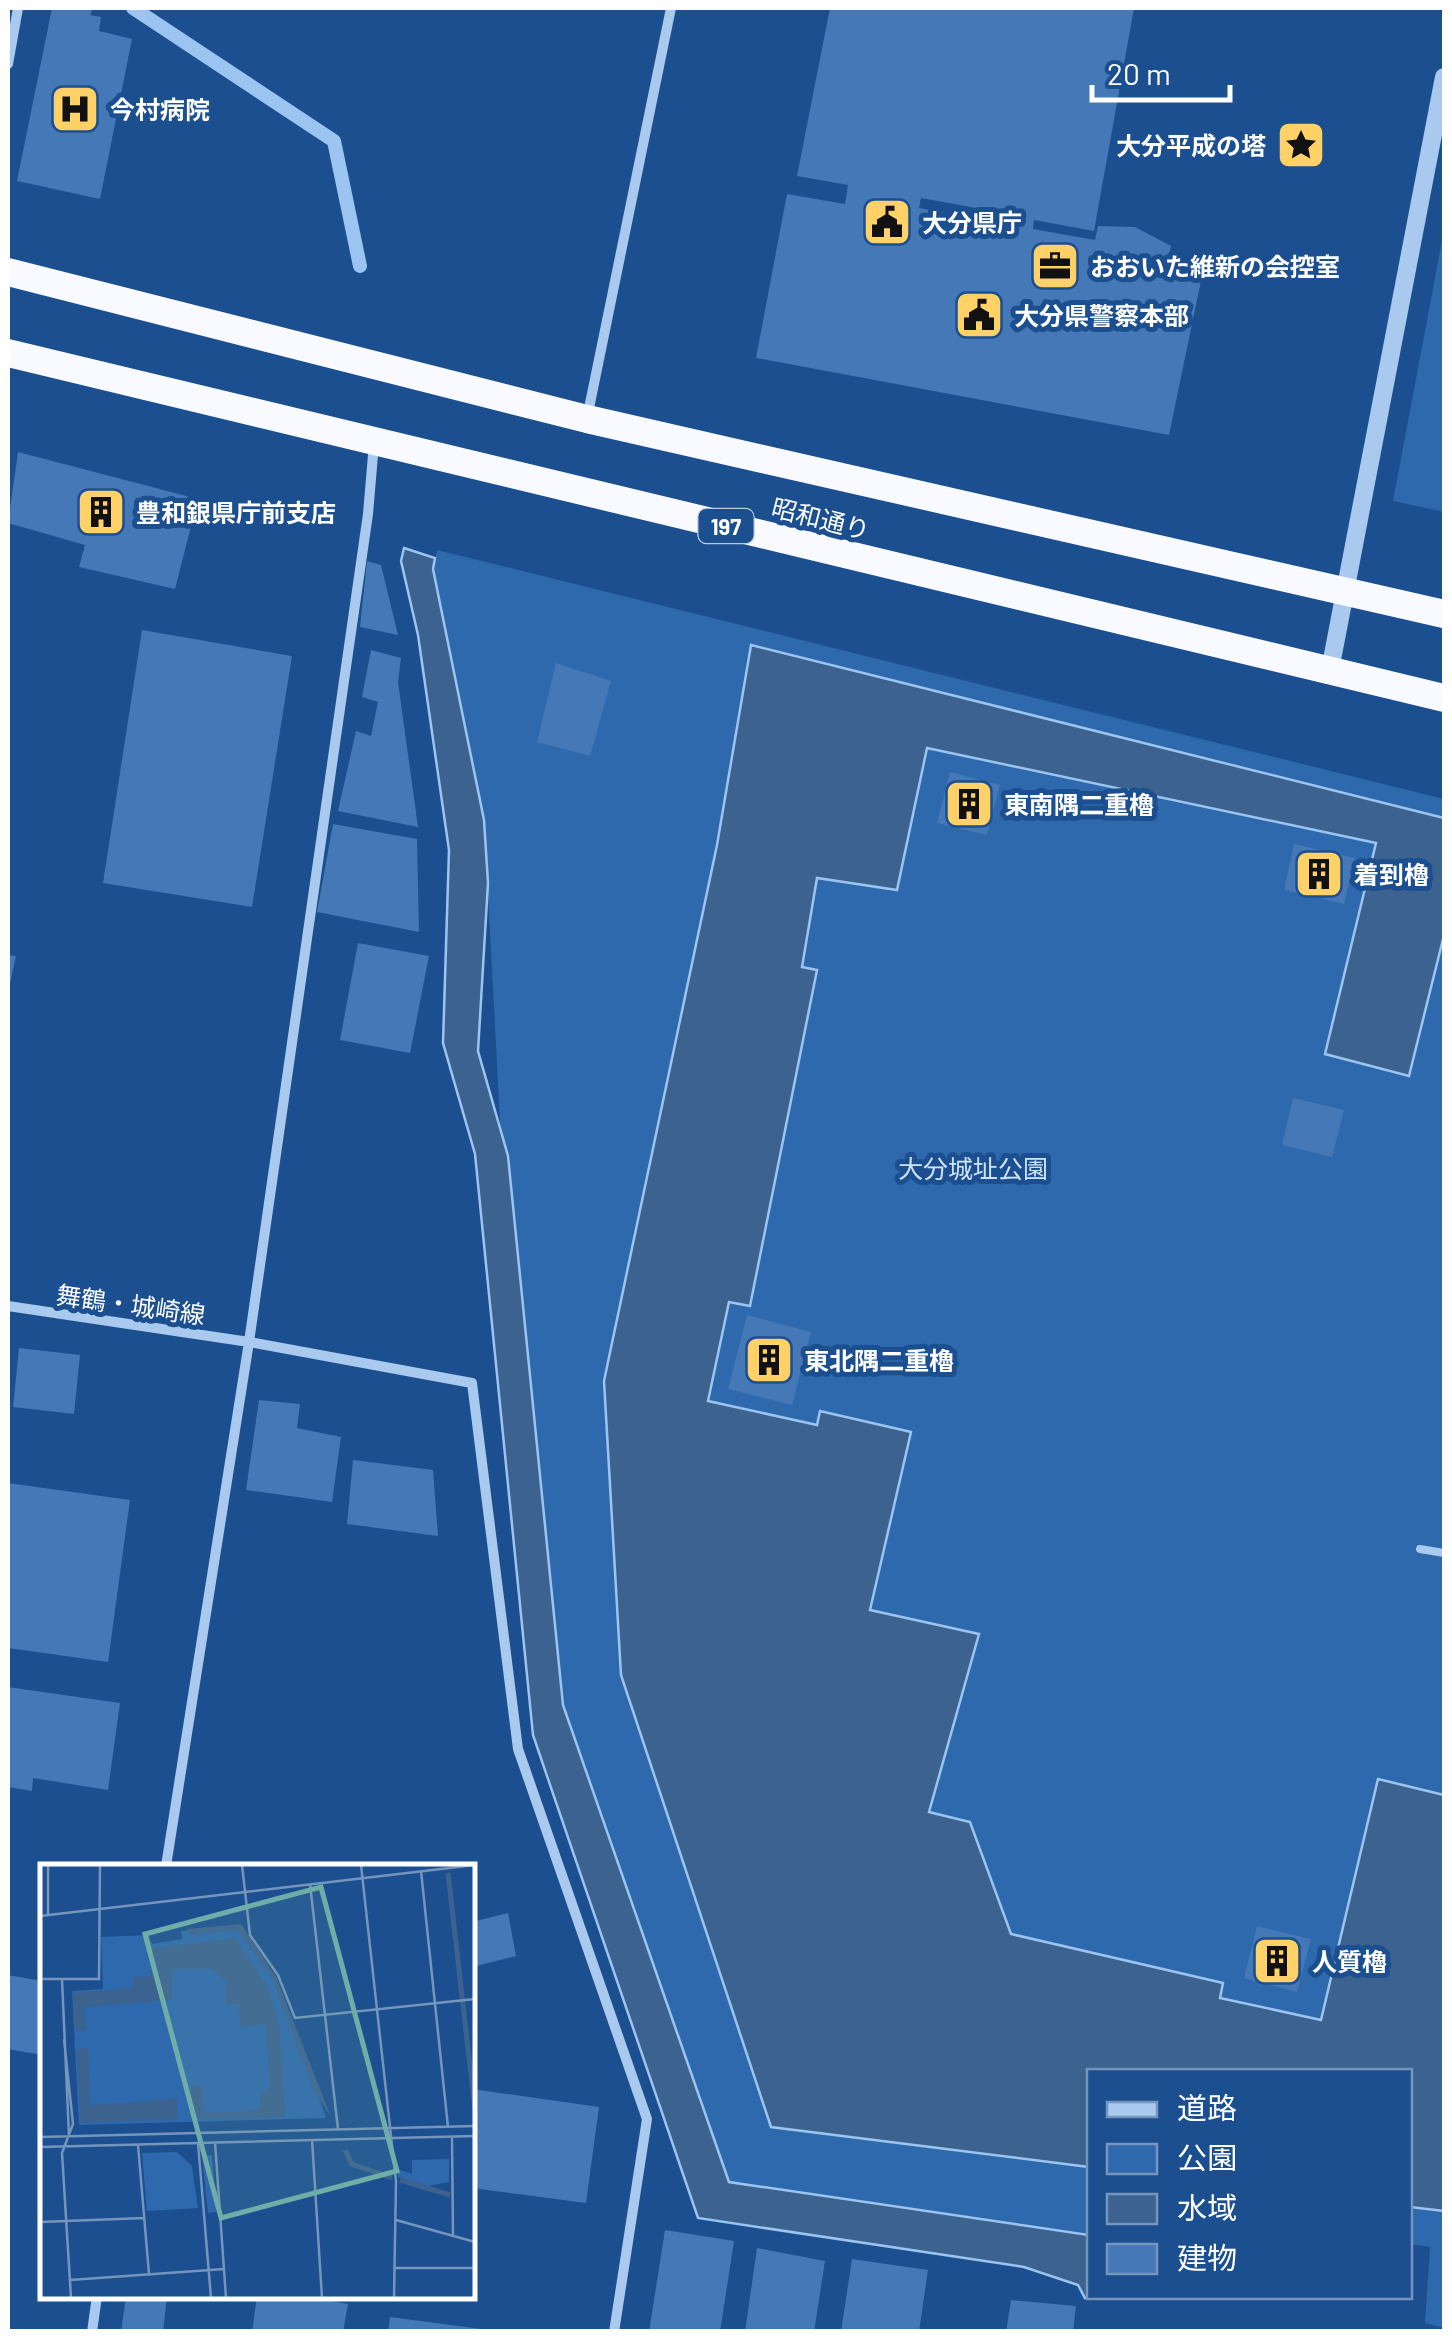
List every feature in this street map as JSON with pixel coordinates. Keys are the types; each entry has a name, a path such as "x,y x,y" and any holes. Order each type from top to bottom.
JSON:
{"highway":[{"name":"昭和通り","path":"8,272 587,419 1444,614"},
{"name":"昭和通り","path":"8,353 1444,698"}],"street":[{"path":"8,64 18,8"},
{"path":"587,419 670,8"},
{"path":"1330,670 1444,77"},
{"path":"166,1864 249,1342 368,514 374,441"},
{"name":"舞鶴・城崎線","path":"8,1306 249,1342 472,1382 518,1749 646,2119 614,2332"},
{"path":"92,2332 97,2299"}],"lane":[{"path":"1420,1549 1444,1553"}],"green space":[{"path":"1444,230 1444,512 1393,501"},
{"name":"大分城址公園","path":"437,550 1444,799 1444,2328 1425,2323 1430,2247 1412,2244 1412,2069 1087,2069 1087,2277 708,2206 532,1721 484,820 433,569"}],"water":[{"path":"404,548 435,558 433,569 484,820 488,883 478,1051 508,1156 563,1705 729,2182 1087,2235 1087,2298 1078,2285 1024,2267 698,2218 533,1735 475,1154 443,1043 449,850 418,635 401,561"},
{"path":"751,645 1444,818 1444,935 1409,1076 1325,1054 1376,843 927,748 897,890 817,878 802,967 817,970 750,1306 729,1302 708,1401 817,1425 820,1411 911,1432 870,1610 979,1634 929,1812 970,1822 1011,1934 1223,1983 1220,1998 1321,2020 1378,1779 1444,1795 1444,2211 1412,2207 1412,2069 1087,2069 1087,2167 771,2127 621,1675 604,1381 717,845"}],"building":[{"name":"今村病院","path":"52,8 93,8 90,15 101,17 99,31 132,39 100,199 17,181"},
{"name":"大分県庁","path":"830,8 1134,8 1094,231 1034,220 1033,229 1095,240 1098,226 1135,227 1171,246 1167,263 1203,271 1169,435 756,358 787,194 845,204 848,185 797,176","holes":["921,198 1009,214 1007,225 919,208"]},
{"name":"豊和銀県庁前支店","path":"18,452 198,499 175,589 79,567 85,545 8,523"},
{"path":"367,561 381,565 398,635 360,627"},
{"path":"142,630 292,656 252,907 103,883"},
{"path":"371,650 401,658 398,682 418,827 338,811 356,731 371,736 378,702 362,697"},
{"path":"556,663 611,681 590,756 537,742"},
{"name":"東南隅二重櫓","path":"950,772 1000,785 987,835 937,823"},
{"path":"333,824 417,839 419,932 317,912"},
{"name":"着到櫓","path":"1294,844 1355,858 1344,904 1284,890"},
{"path":"358,943 429,956 410,1053 340,1040"},
{"path":"8,955 16,956 9,988 8,988"},
{"path":"1293,1098 1344,1110 1332,1157 1282,1145"},
{"name":"東北隅二重櫓","path":"747,1315 811,1332 792,1405 728,1389"},
{"path":"19,1348 80,1355 74,1414 13,1407"},
{"path":"259,1400 300,1404 297,1428 341,1437 332,1502 246,1490"},
{"path":"353,1460 433,1470 438,1536 347,1524"},
{"path":"8,1483 130,1500 108,1662 8,1648"},
{"path":"8,1687 120,1703 108,1790 33,1778 32,1791 8,1787"},
{"path":"508,1913 516,1956 475,1966 475,1921"},
{"name":"人質櫓","path":"1257,1926 1311,1939 1297,1992 1244,1978"},
{"path":"8,1975 40,1981 40,2055 8,2049"},
{"path":"475,2089 599,2107 586,2203 475,2188"},
{"path":"665,2230 734,2241 720,2332 649,2332"},
{"path":"757,2248 825,2261 814,2332 745,2332"},
{"path":"852,2259 928,2270 919,2332 841,2332"},
{"path":"126,2299 167,2299 163,2332 121,2332"},
{"path":"257,2299 319,2299 348,2304 343,2332 252,2332"},
{"path":"1011,2300 1076,2306 1073,2332 1006,2332"},
{"path":"390,2317 481,2329 481,2332 388,2332"}],"waterway":[{"path":"133,8 334,141 360,266"}],"place":[{"name":"今村病院","path":"75,109"},
{"name":"大分平成の塔","path":"1301,145"},
{"name":"大分県庁","path":"887,222"},
{"name":"おおいた維新の会控室","path":"1055,266"},
{"name":"大分県警察本部","path":"979,315"},
{"name":"豊和銀県庁前支店","path":"101,512"},
{"name":"東南隅二重櫓","path":"969,804"},
{"name":"着到櫓","path":"1319,874"},
{"name":"東北隅二重櫓","path":"769,1360"},
{"name":"人質櫓","path":"1277,1961"}]}
